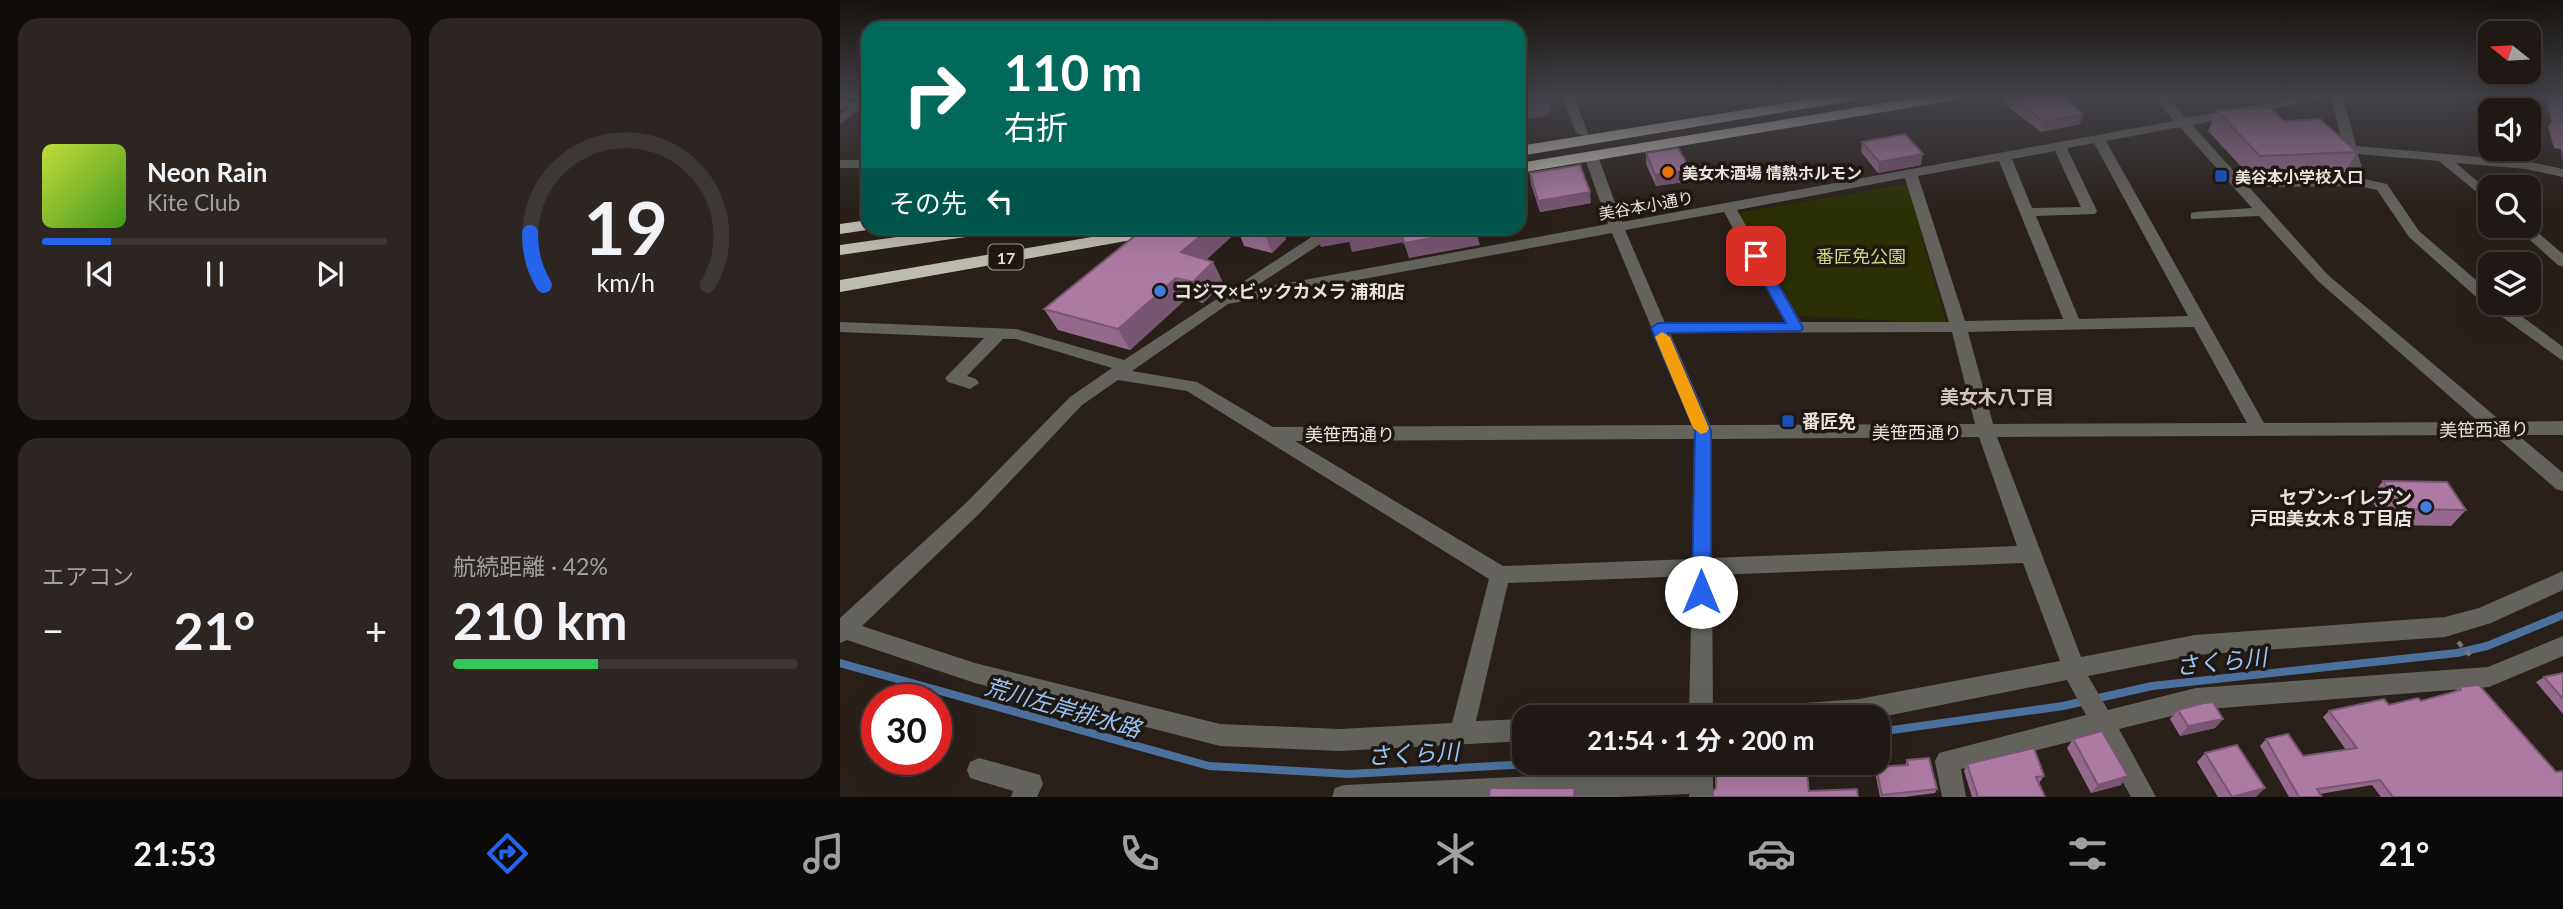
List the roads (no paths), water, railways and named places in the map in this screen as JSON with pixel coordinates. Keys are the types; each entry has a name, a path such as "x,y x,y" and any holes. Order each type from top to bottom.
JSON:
{"highway":[{"path":"1526,142 1574,134"},
{"path":"1526,150 1623,134"},
{"path":"1526,160 1682,134"},
{"path":"1526,167 1723,134"},
{"path":"840,229 861,226"},
{"name":"17","path":"840,241 909,235"},
{"path":"840,250 945,235"},
{"path":"840,277 1083,235"},
{"name":"17","path":"840,286 1131,235"}],"street":[{"name":"美谷本小通り","path":"1223,300 2124,134"},
{"path":"2194,134 2323,278 2563,484"},
{"path":"2346,134 2359,182"},
{"path":"2098,139 2259,429"},
{"path":"2028,212 2090,211 2059,146"},
{"path":"2350,149 2526,165 2563,173"},
{"path":"1591,156 1617,228 1703,431 1702,705"},
{"path":"2004,156 2073,323"},
{"path":"2442,158 2478,189"},
{"path":"840,164 861,164"},
{"path":"1911,175 1959,327 1986,432 2030,554 2077,674 2144,797"},
{"path":"2237,183 2359,182 2382,187 2414,234 2478,290"},
{"path":"1729,208 1796,328"},
{"path":"2196,216 2263,211"},
{"path":"1323,235 1076,401 972,508 841,631 975,673 1220,735 1340,740 1512,731"},
{"path":"2535,238 2563,262"},
{"path":"2509,315 2563,355"},
{"path":"1658,328 1959,327 2201,321"},
{"path":"840,327 1016,334 1121,370 1191,386 1500,575 2030,554"},
{"path":"970,383 954,378 999,333"},
{"name":"美笹西通り","path":"1272,434 2563,428"},
{"path":"1461,734 1500,575"},
{"path":"1889,705 2077,674 2195,645 2445,627 2483,616 2563,580"},
{"path":"1954,797 1947,761 2100,720 2196,699 2489,677 2563,646"},
{"path":"979,770 1031,785 1023,797"},
{"path":"1344,797 1701,778"}],"waterway":[{"name":"さくら川","path":"1890,730 2063,706 2152,686 2457,653 2487,646 2563,615"},
{"name":"荒川左岸排水路","path":"840,663 1209,766 1349,774 1512,765"}],"place":[{"name":"美女木酒場 情熱ホルモン","path":"1668,172"},
{"name":"美谷本小学校入口","path":"2221,176"},
{"name":"コジマ×ビックカメラ 浦和店","path":"1160,291"},
{"name":"番匠免","path":"1788,421"},
{"name":"セブン-イレブン 戸田美女木８丁目店","path":"2426,507"}],"district":[{"name":"美女木八丁目","path":"1997,396"}],"park label":[{"name":"番匠免公園","path":"1861,256"}]}
